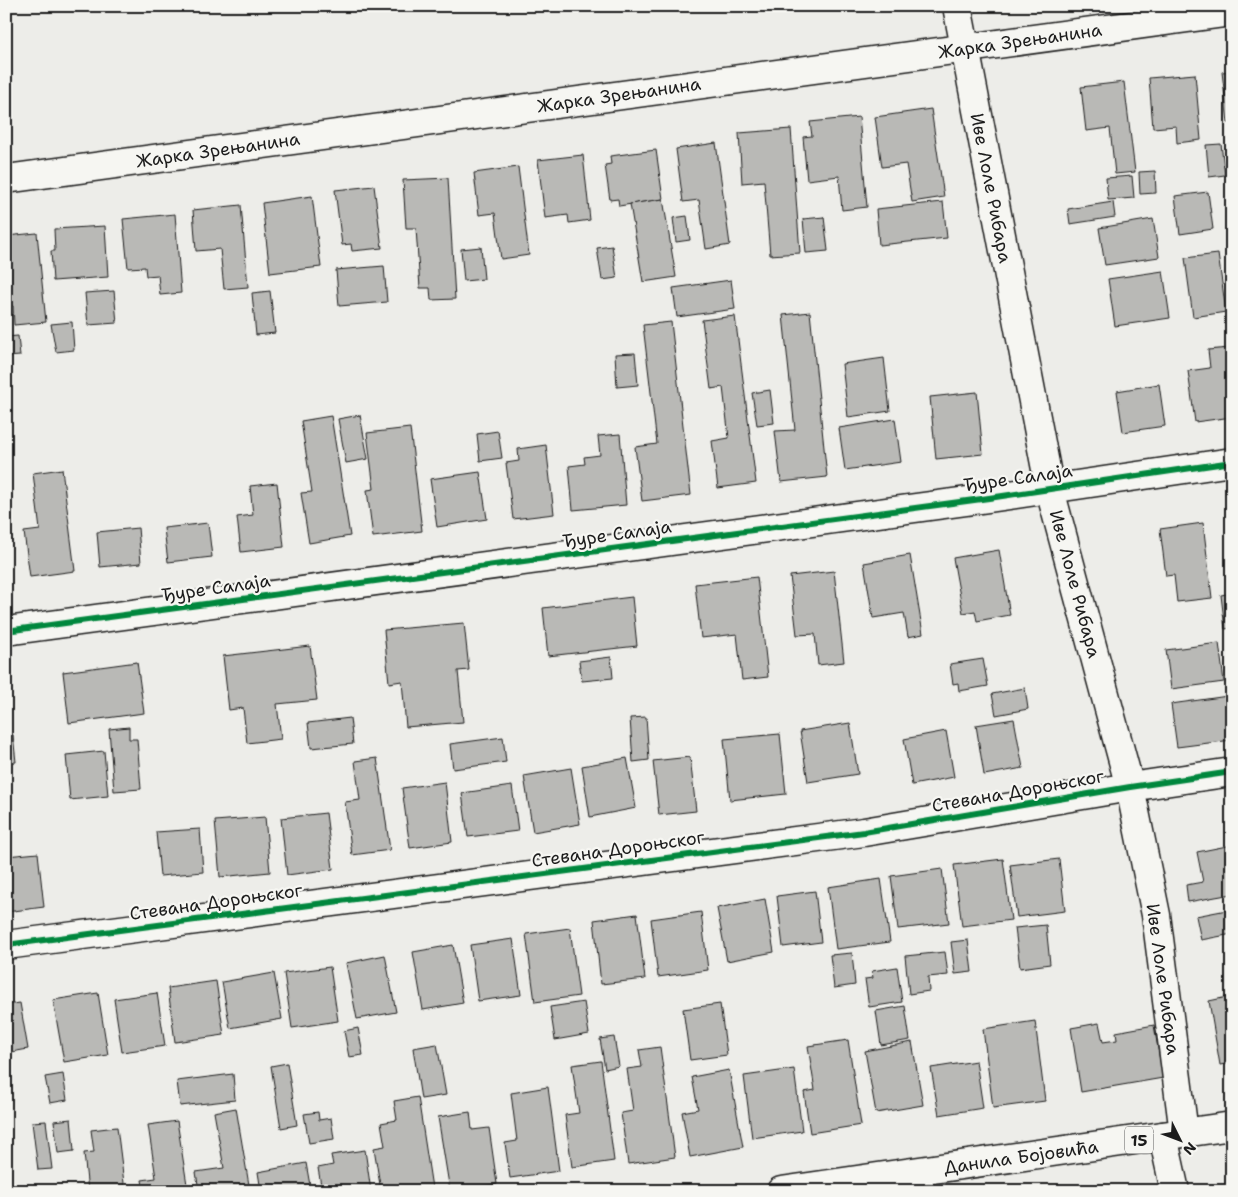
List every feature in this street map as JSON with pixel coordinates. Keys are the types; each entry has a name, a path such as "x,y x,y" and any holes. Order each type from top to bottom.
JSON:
{"street":[{"name":"Иве Лоле Рибара","path":"957,6 1050,490 1130,787 1156,915 1174,1135 1175,1191"},
{"name":"Жарка Зрењанина","path":"6,178 1232,12"},
{"name":"Ђуре Салаја","path":"6,631 1050,490 1232,462"},
{"name":"Стевана Дороњског","path":"6,945 864,832 1130,787 1232,772"},
{"name":"Данила Бојовића","path":"781,1191 1232,1126"}],"building":[{"path":"1232,71 1232,123 1228,123 1222,72"},
{"path":"1195,74 1201,140 1177,143 1176,126 1153,128 1149,78"},
{"path":"1124,82 1135,172 1115,174 1110,128 1086,131 1081,87"},
{"path":"931,109 944,197 912,202 906,164 882,167 875,117"},
{"path":"859,117 867,207 842,210 839,176 807,180 803,137 812,136 810,122"},
{"path":"791,129 800,253 770,255 764,181 742,183 739,133"},
{"path":"716,143 730,245 706,249 699,200 683,202 676,149"},
{"path":"1221,144 1225,175 1209,177 1206,145"},
{"path":"656,150 663,199 619,206 618,199 610,200 605,165 611,164 610,156"},
{"path":"583,155 590,220 569,223 568,215 545,218 538,160"},
{"path":"518,167 529,255 501,259 495,213 479,215 474,173"},
{"path":"1155,171 1156,193 1140,194 1139,172"},
{"path":"1132,176 1134,198 1108,200 1106,178"},
{"path":"448,178 455,299 431,300 430,288 420,288 416,228 406,228 403,180"},
{"path":"374,186 382,248 352,251 351,244 342,245 335,190"},
{"path":"1208,192 1213,229 1180,234 1175,196"},
{"path":"312,196 321,267 270,273 262,203"},
{"path":"663,199 676,277 643,282 630,204"},
{"path":"943,202 947,238 879,245 876,209"},
{"path":"1113,202 1115,217 1070,224 1068,209"},
{"path":"241,205 248,287 224,289 220,249 196,251 193,210"},
{"path":"175,214 181,293 160,295 158,275 146,276 145,267 128,268 123,219"},
{"path":"687,216 690,240 676,242 673,218"},
{"path":"824,217 828,251 806,253 803,219"},
{"path":"1153,219 1159,257 1105,265 1099,228"},
{"path":"105,226 108,277 53,281 51,251 55,251 54,229"},
{"path":"37,233 46,322 14,325 13,306 6,306 6,236"},
{"path":"612,246 617,278 602,280 597,248"},
{"path":"481,247 484,279 464,281 461,249"},
{"path":"1218,254 1226,312 1193,317 1185,258"},
{"path":"384,266 387,302 339,306 336,270"},
{"path":"1163,271 1170,318 1115,326 1108,279"},
{"path":"731,280 735,309 677,317 673,288"},
{"path":"114,291 117,323 88,325 85,293"},
{"path":"270,291 275,333 256,335 252,293"},
{"path":"810,312 827,477 781,482 775,431 795,430 783,315"},
{"path":"735,316 756,483 718,488 712,441 729,438 723,387 711,389 702,320"},
{"path":"72,322 74,350 56,352 51,324"},
{"path":"671,322 691,495 642,501 635,447 657,444 643,325"},
{"path":"18,336 20,356 6,357 6,337"},
{"path":"1229,348 1232,366 1232,417 1195,422 1188,371 1210,368 1208,350"},
{"path":"635,353 638,385 617,387 615,354"},
{"path":"884,358 890,411 848,417 842,364"},
{"path":"1159,384 1165,426 1123,432 1117,391"},
{"path":"770,390 774,423 757,425 752,393"},
{"path":"977,392 983,454 936,459 930,397"},
{"path":"360,415 368,459 346,463 338,419"},
{"path":"331,416 350,536 309,543 301,493 312,492 301,421"},
{"path":"895,419 901,462 845,470 839,428"},
{"path":"410,428 422,531 373,537 367,490 374,489 367,433"},
{"path":"498,431 502,458 480,461 477,434"},
{"path":"620,434 626,505 573,510 569,466 585,464 584,457 600,455 598,436"},
{"path":"546,445 554,514 513,519 506,463 519,461 518,449"},
{"path":"62,469 75,571 30,577 24,532 40,530 33,473"},
{"path":"480,472 487,519 437,527 430,479"},
{"path":"277,483 284,547 241,552 237,517 253,515 250,486"},
{"path":"208,523 212,557 168,562 164,528"},
{"path":"1203,523 1212,598 1177,602 1174,575 1166,576 1160,529"},
{"path":"138,528 141,563 100,567 97,532"},
{"path":"999,550 1010,615 977,621 975,611 963,613 953,558"},
{"path":"910,555 923,634 908,637 904,613 873,618 864,563"},
{"path":"834,571 844,662 818,665 815,634 797,635 790,576"},
{"path":"757,577 768,677 742,680 737,634 701,638 695,584"},
{"path":"1232,593 1232,628 1225,629 1221,595"},
{"path":"632,597 637,646 548,656 543,608"},
{"path":"464,623 469,670 458,671 463,722 406,727 402,681 389,683 384,630"},
{"path":"1219,643 1224,682 1171,689 1166,650"},
{"path":"310,646 317,700 277,704 281,739 247,743 243,708 229,710 223,656"},
{"path":"611,657 613,678 582,681 579,661"},
{"path":"983,659 988,686 959,691 958,683 953,684 950,664"},
{"path":"137,662 144,713 69,723 63,672"},
{"path":"1025,688 1028,709 996,715 992,694"},
{"path":"1228,696 1232,720 1232,740 1177,747 1171,704"},
{"path":"646,717 649,760 633,762 630,718"},
{"path":"350,718 353,744 311,748 308,723"},
{"path":"1014,719 1023,768 984,775 976,725"},
{"path":"850,723 858,774 808,782 800,731"},
{"path":"129,727 129,739 137,739 141,789 114,791 109,729"},
{"path":"946,731 954,777 912,785 904,739"},
{"path":"780,734 786,794 730,800 724,739"},
{"path":"13,735 16,762 6,763 6,736"},
{"path":"503,737 506,762 453,769 450,744"},
{"path":"104,751 108,796 70,800 66,755"},
{"path":"690,757 696,811 659,815 653,761"},
{"path":"377,758 390,850 352,855 345,802 360,800 355,761"},
{"path":"627,758 636,808 590,817 582,766"},
{"path":"571,768 580,824 533,832 524,776"},
{"path":"445,782 452,842 410,848 402,788"},
{"path":"512,786 518,831 468,837 462,793"},
{"path":"326,813 333,869 287,875 281,818"},
{"path":"265,817 270,872 220,877 215,821"},
{"path":"200,829 203,872 160,876 156,832"},
{"path":"1232,845 1232,894 1188,902 1186,885 1203,882 1197,852"},
{"path":"38,853 44,907 6,912 6,856"},
{"path":"1003,859 1011,920 962,926 954,865"},
{"path":"1059,859 1065,911 1017,917 1010,865"},
{"path":"942,869 949,923 898,929 891,876"},
{"path":"881,879 890,942 836,949 828,887"},
{"path":"815,891 821,942 783,947 777,896"},
{"path":"765,899 774,952 727,961 717,908"},
{"path":"1232,909 1232,934 1201,940 1196,916"},
{"path":"701,912 708,970 658,977 651,919"},
{"path":"637,914 645,979 601,984 594,920"},
{"path":"1046,925 1050,964 1020,968 1015,928"},
{"path":"570,928 579,996 535,1002 526,934"},
{"path":"513,939 521,995 478,1001 470,945"},
{"path":"968,940 972,972 955,974 951,942"},
{"path":"453,945 463,1003 423,1010 413,952"},
{"path":"945,952 948,975 928,977 929,991 909,994 905,956"},
{"path":"852,953 855,985 834,988 830,955"},
{"path":"385,955 396,1012 357,1019 346,963"},
{"path":"330,967 338,1021 292,1028 284,973"},
{"path":"897,967 902,1002 869,1007 865,979 873,978 872,971"},
{"path":"274,973 282,1019 230,1028 222,982"},
{"path":"216,981 224,1035 175,1042 168,988"},
{"path":"98,993 108,1055 64,1062 53,1000"},
{"path":"157,993 165,1046 122,1052 114,999"},
{"path":"1232,996 1232,1063 1220,1065 1209,1001"},
{"path":"584,1002 589,1034 555,1040 550,1007"},
{"path":"20,1003 28,1049 6,1053 6,1005"},
{"path":"720,1004 727,1055 690,1060 683,1009"},
{"path":"905,1006 910,1040 881,1045 876,1011"},
{"path":"1035,1021 1045,1101 993,1108 983,1029"},
{"path":"1099,1023 1103,1042 1117,1040 1116,1032 1154,1025 1163,1078 1081,1092 1071,1028"},
{"path":"358,1028 363,1055 349,1057 344,1031"},
{"path":"614,1037 619,1066 605,1069 600,1039"},
{"path":"848,1040 861,1125 810,1133 804,1092 815,1090 808,1046"},
{"path":"912,1042 923,1105 876,1113 865,1051"},
{"path":"437,1044 446,1095 421,1099 413,1048"},
{"path":"660,1047 675,1157 628,1164 621,1113 633,1111 627,1069 642,1067 639,1050"},
{"path":"601,1061 614,1161 572,1167 565,1115 579,1113 572,1065"},
{"path":"976,1061 983,1108 939,1115 931,1068"},
{"path":"287,1063 297,1125 281,1128 271,1066"},
{"path":"794,1069 802,1131 752,1138 744,1076"},
{"path":"729,1070 743,1147 690,1157 682,1112 698,1109 692,1077"},
{"path":"63,1074 67,1100 50,1103 45,1077"},
{"path":"233,1074 235,1100 180,1106 177,1081"},
{"path":"548,1087 559,1171 510,1178 505,1143 517,1141 511,1093"},
{"path":"418,1097 432,1188 414,1191 381,1191 374,1148 385,1146 381,1123 397,1120 394,1101"},
{"path":"236,1108 250,1191 199,1191 196,1172 224,1168 214,1112"},
{"path":"318,1112 319,1120 331,1118 334,1139 309,1143 304,1114"},
{"path":"470,1112 472,1130 489,1128 497,1184 450,1191 438,1117"},
{"path":"71,1119 74,1151 58,1153 54,1121"},
{"path":"46,1121 52,1169 38,1170 32,1122"},
{"path":"177,1121 188,1191 144,1191 142,1180 156,1178 148,1125"},
{"path":"117,1127 125,1191 88,1191 84,1153 94,1152 91,1130"},
{"path":"365,1150 371,1191 322,1191 318,1168 333,1165 331,1155"},
{"path":"306,1163 311,1191 261,1191 258,1172"}],"cycle path":[{"path":"6,631 989,498 1232,462"},
{"path":"6,945 864,832 1130,787 1232,772"}]}
